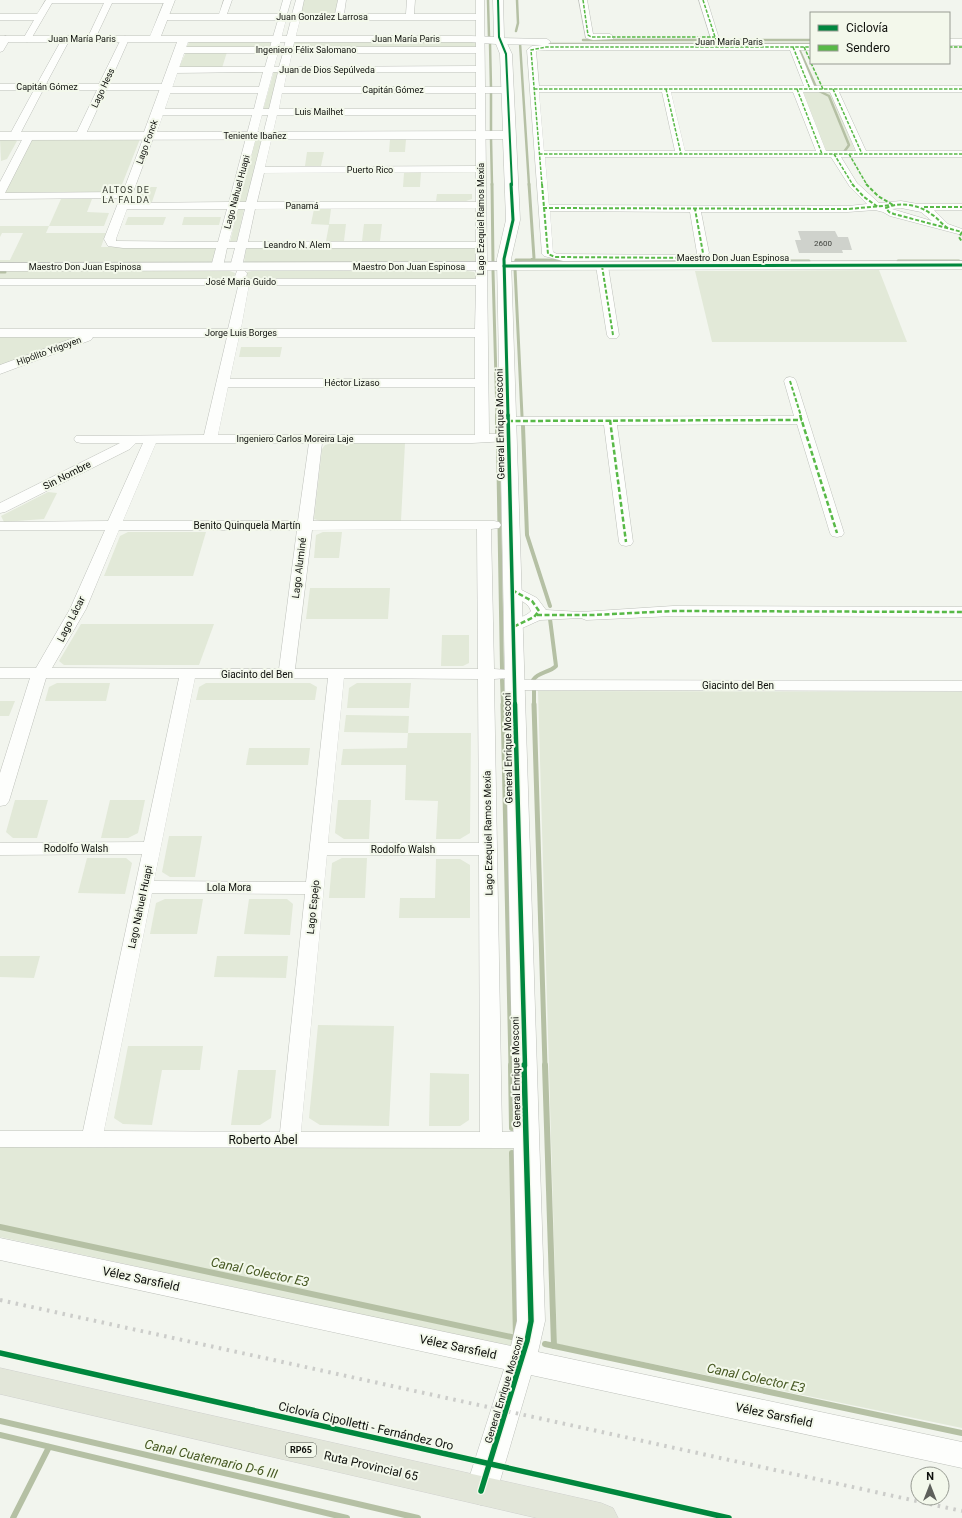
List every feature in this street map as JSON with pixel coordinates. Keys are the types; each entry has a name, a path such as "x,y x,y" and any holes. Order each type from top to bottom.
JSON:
{"main road":[{"name":"Maestro Don Juan Espinosa","path":"0,279 217,267 240,272 504,266 962,265"},
{"name":"Ruta Provincial 65","path":"0,1381 601,1518"}],"street":[{"path":"27,39 50,0 170,0 154,39"},
{"path":"91,39 110,0"},
{"path":"222,17 228,0"},
{"name":"Lago Nahuel Huapi","path":"217,267 287,0"},
{"name":"Lago Nahuel Huapi","path":"210,439 244,287 240,272 241,245 300,0"},
{"path":"339,17 342,0"},
{"path":"410,17 411,0"},
{"name":"Lago Ezequiel Ramos Mexía","path":"480,0 482,438"},
{"name":"General Enrique Mosconi","path":"481,1491 529,1336 531,1321 504,266 504,256 513,222 506,54 499,36 498,0"},
{"path":"583,0 588,35 591,37 715,39 703,0"},
{"path":"0,17 40,17"},
{"name":"Juan González Larrosa","path":"163,17 480,17"},
{"name":"Juan María Paris","path":"2,43 27,39 184,39 275,45 481,45 500,41 715,39 809,45"},
{"path":"14,136 66,39"},
{"name":"Lago Hess","path":"80,136 125,39"},
{"name":"Lago Fonck","path":"112,244 110,239 184,39"},
{"path":"950,42 962,42"},
{"name":"Ingeniero Félix Salomano","path":"180,50 275,45"},
{"path":"695,209 703,254 697,258 567,258 552,256 546,251 531,52 538,47 793,47 809,45"},
{"path":"793,47 810,89"},
{"path":"950,47 962,47"},
{"path":"811,64 823,89"},
{"name":"Juan de Dios Sepúlveda","path":"173,70 481,70"},
{"name":"Capitán Gómez","path":"0,87 263,90"},
{"path":"534,89 962,89"},
{"path":"666,89 681,154"},
{"path":"797,89 822,154"},
{"path":"833,89 862,154"},
{"name":"Capitán Gómez","path":"278,90 507,90"},
{"name":"Luis Mailhet","path":"157,112 481,112"},
{"name":"Teniente Ibañez","path":"0,136 509,136"},
{"path":"0,192 28,136"},
{"path":"539,154 962,154"},
{"path":"834,154 843,171 864,198 877,207"},
{"path":"848,154 867,184 892,210"},
{"path":"0,165 14,165"},
{"name":"Puerto Rico","path":"259,170 481,169"},
{"name":"Panamá","path":"0,196 233,206 481,205"},
{"path":"543,208 848,209 878,211 913,206 959,207"},
{"path":"913,206 928,211 938,222 948,228"},
{"path":"848,209 877,207 892,210 962,232 959,237 962,242"},
{"path":"934,216 938,211 959,207"},
{"name":"Leandro N. Alem","path":"112,244 481,245"},
{"path":"602,266 613,335"},
{"name":"José María Guido","path":"0,279 240,272 482,282"},
{"name":"Jorge Luis Borges","path":"0,333 482,333"},
{"name":"Hipólito Yrigoyen","path":"0,370 15,363 98,333"},
{"path":"790,380 836,533"},
{"name":"Héctor Lizaso","path":"223,383 482,383"},
{"path":"610,420 626,542"},
{"name":"Ingeniero Carlos Moreira Laje","path":"81,439 482,438 508,429 610,420 802,420"},
{"name":"Sin Nombre","path":"0,509 125,446 132,439"},
{"name":"Lago Lácar","path":"0,801 40,673 78,609 151,439"},
{"name":"Lago Aluminé","path":"286,674 316,439"},
{"name":"Lago Ezequiel Ramos Mexía","path":"489,525 486,674 492,1140"},
{"name":"Benito Quinquela Martín","path":"0,526 489,525"},
{"path":"512,590 536,605 538,611 537,615"},
{"path":"513,627 537,615 581,615 673,611 962,612"},
{"name":"Giacinto del Ben","path":"0,673 486,674 515,679 962,686"},
{"name":"Lago Nahuel Huapi","path":"92,1139 188,674"},
{"name":"Lago Espejo","path":"290,1140 336,674"},
{"name":"Rodolfo Walsh","path":"0,849 152,848"},
{"name":"Rodolfo Walsh","path":"318,850 488,849"},
{"name":"Lola Mora","path":"144,887 315,888"},
{"name":"Roberto Abel","path":"0,1139 526,1140"},
{"name":"Vélez Sarsfield","path":"0,1248 962,1455"}],"green space":[{"path":"304,0 339,0 336,14 301,15"},
{"path":"190,41 271,43 270,47 186,47"},
{"path":"471,42 476,43 477,47 293,48 293,43"},
{"path":"186,52 227,52 222,68 179,67"},
{"path":"274,71 278,72 269,110 263,110"},
{"path":"802,91 831,92 855,151 825,151"},
{"path":"0,139 13,139 17,141 7,159 1,161"},
{"path":"140,139 119,192 5,192 32,140"},
{"path":"255,139 262,139 246,203 239,203"},
{"path":"390,139 406,139 405,152 389,152"},
{"path":"307,152 324,152 321,166 305,166"},
{"path":"421,172 420,187 403,187 404,173"},
{"path":"139,187 157,187 152,202 139,202 135,200"},
{"path":"437,194 472,194 472,199 466,201 436,201"},
{"path":"61,199 92,199 87,212 109,213 104,226 49,226"},
{"path":"238,208 244,209 237,241 230,242"},
{"path":"314,209 331,209 329,224 346,224 344,241 326,241 329,225 311,224"},
{"path":"128,217 166,217 163,225 125,225"},
{"path":"184,217 221,217 219,225 182,225"},
{"path":"364,224 382,224 380,241 362,241"},
{"path":"0,226 49,226 46,233 106,233 101,247 217,248 212,263 0,264 0,260 10,260 23,233 2,233 0,237"},
{"path":"250,247 475,248 476,261 244,263 246,249"},
{"path":"0,270 230,271 235,273 234,278 229,280 0,280"},
{"path":"879,270 907,342 712,342 695,271"},
{"path":"467,271 474,272 476,278 471,280 246,278 247,272"},
{"path":"0,335 80,336 0,366"},
{"path":"241,347 282,347 280,357 239,357"},
{"path":"333,443 405,443 401,521 321,521 314,519 322,449 325,445"},
{"path":"48,492 57,493 44,519 4,522 1,516"},
{"path":"128,532 206,532 193,576 104,576 120,536"},
{"path":"323,532 342,532 339,558 314,558 316,535"},
{"path":"310,588 390,588 388,619 306,619"},
{"path":"81,624 214,624 199,665 64,665 59,661"},
{"path":"442,635 469,635 469,663 463,666 441,666"},
{"path":"57,683 110,683 106,701 45,701 49,687"},
{"path":"206,683 310,683 317,687 315,700 196,700 199,687"},
{"path":"357,683 411,683 409,708 347,708 349,688"},
{"path":"538,691 962,692 962,1428 557,1344"},
{"path":"0,701 15,701 9,716 0,716"},
{"path":"346,715 409,716 408,733 344,732"},
{"path":"408,733 471,733 470,833 460,839 436,839 438,801 405,800 406,765 341,765 343,749 407,748"},
{"path":"249,748 310,748 308,765 246,765"},
{"path":"15,800 48,800 37,838 13,838 6,832"},
{"path":"110,800 145,800 138,833 128,838 101,838"},
{"path":"338,800 371,800 369,839 344,839 335,833"},
{"path":"169,836 202,836 195,877 170,877 162,872"},
{"path":"87,858 126,858 132,863 125,894 78,893"},
{"path":"342,858 367,858 365,898 329,898 332,863"},
{"path":"436,859 460,859 470,865 470,918 399,918 400,898 435,898"},
{"path":"165,899 203,899 197,934 150,934 156,903"},
{"path":"249,899 287,899 293,904 290,935 244,934"},
{"path":"0,956 40,956 34,978 0,977"},
{"path":"217,956 288,956 286,978 214,977"},
{"path":"318,1025 394,1026 389,1126 320,1125 309,1118"},
{"path":"128,1046 203,1046 200,1070 162,1070 152,1125 123,1124 114,1118"},
{"path":"238,1070 276,1070 271,1118 260,1125 231,1125"},
{"path":"430,1073 469,1074 469,1120 460,1126 429,1126"},
{"path":"0,1146 511,1147 517,1149 522,1342 512,1347 0,1237"}],"building":[{"path":"798,231 835,231 838,237 848,237 852,250 842,250 843,253 799,253 795,240 801,240"}],"waterway":[{"path":"488,0 489,37"},
{"path":"516,31 518,23 517,0"},
{"path":"583,40 710,40"},
{"path":"721,40 810,40"},
{"path":"490,43 491,88"},
{"path":"520,43 529,185"},
{"path":"542,44 810,44"},
{"path":"799,49 816,87"},
{"path":"817,90 829,96 849,145 844,152"},
{"path":"491,93 491,134"},
{"path":"491,138 492,185"},
{"path":"492,184 493,263"},
{"path":"515,264 516,260 531,260 534,258 529,184"},
{"path":"533,260 776,261"},
{"path":"789,261 809,261"},
{"path":"898,261 959,261"},
{"path":"515,269 522,416"},
{"path":"493,271 497,416"},
{"path":"0,272 5,272"},
{"path":"497,416 497,433"},
{"path":"523,426 527,535 550,606"},
{"path":"498,441 502,669"},
{"path":"533,680 538,675 556,666 550,619"},
{"path":"502,680 503,705"},
{"path":"534,690 534,704"},
{"path":"503,704 511,1066"},
{"path":"534,704 545,1066"},
{"path":"511,1065 512,1128"},
{"path":"545,1065 554,1346"},
{"name":"Canal Colector E3","path":"0,1227 516,1338 512,1153"},
{"name":"Canal Colector E3","path":"545,1344 554,1346"},
{"name":"Canal Colector E3","path":"554,1346 962,1433"},
{"name":"Canal Cuaternario D-6 III","path":"0,1421 418,1518"},
{"path":"0,1435 347,1518"},
{"path":"13,1518 49,1447"}],"railway":[{"path":"0,1300 962,1511"}],"marked path":[{"path":"583,0 588,35 591,37 715,37"},
{"path":"703,0 716,40"},
{"path":"695,209 703,253 697,258 563,258 548,254 531,50 546,47 810,47"},
{"path":"793,47 810,89"},
{"path":"804,47 810,60"},
{"path":"950,47 962,47"},
{"path":"811,64 823,89"},
{"path":"534,89 962,89"},
{"path":"666,89 681,154"},
{"path":"797,89 822,154"},
{"path":"833,89 862,154"},
{"path":"539,154 962,154"},
{"path":"834,154 852,184 864,197 878,207"},
{"path":"849,154 861,177 872,191 893,205"},
{"path":"543,208 848,209 893,205"},
{"path":"948,228 941,224 932,214 920,208 908,205 895,205 886,208 889,212 894,214 962,232"},
{"path":"924,207 962,207"},
{"path":"962,232 959,237 962,242"},
{"path":"602,266 613,335"},
{"path":"790,381 837,533"},
{"path":"610,420 626,542"},
{"path":"508,421 802,420"},
{"path":"512,590 532,601 538,607 539,611 534,617 513,627"},
{"path":"537,615 594,615 673,611 962,612"}],"cycle path":[{"path":"481,1491 527,1341 531,1321 504,259 513,220 506,54 499,37 498,0"},
{"path":"504,266 962,265"},
{"name":"Ciclovía Cipolletti - Fernández Oro","path":"0,1353 729,1518"}],"district":[{"name":"ALTOS DE LA FALDA","path":"126,196"}]}
